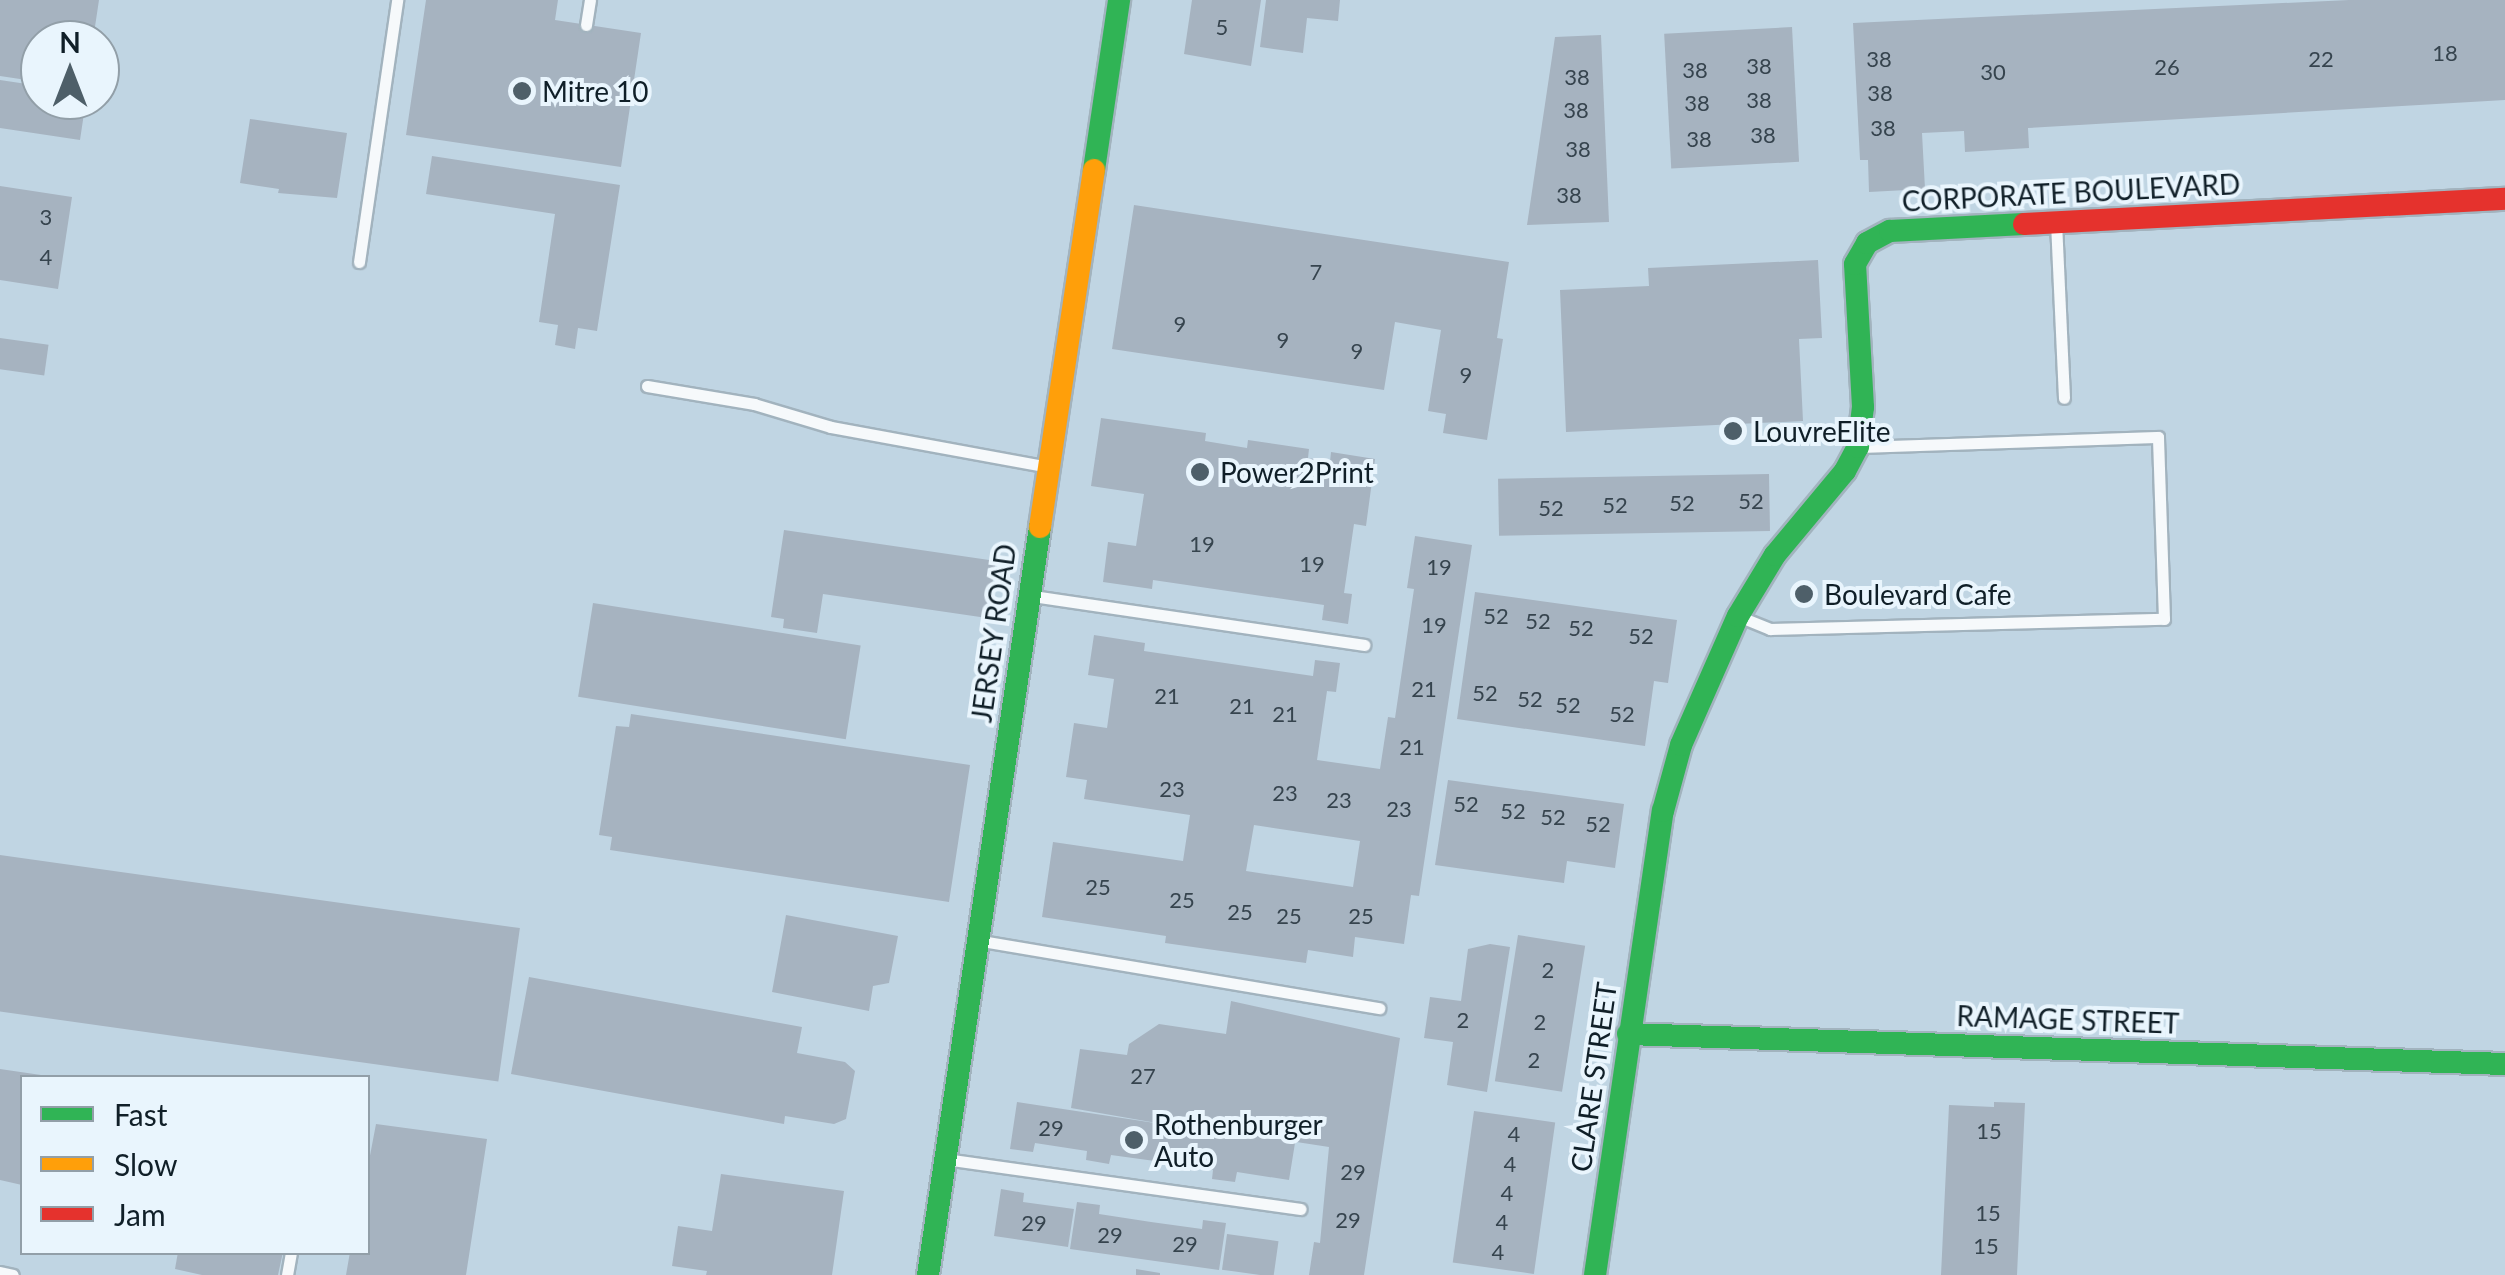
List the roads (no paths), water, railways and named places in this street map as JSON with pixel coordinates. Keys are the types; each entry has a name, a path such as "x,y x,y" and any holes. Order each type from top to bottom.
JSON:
{"street":[{"name":"JERSEY ROAD","path":"928,1275 1119,0"},
{"name":"CORPORATE BOULEVARD","path":"1650,888 1681,745 1738,616 1775,554 1845,470 1858,447 1863,408 1855,264 1867,242 1890,231 2505,199"},
{"name":"CLARE STREET","path":"1595,1275 1650,888"},
{"name":"RAMAGE STREET","path":"1628,1034 2505,1064"}],"lane":[{"path":"359,262 397,0"},
{"path":"587,20 590,0"},
{"path":"2056,222 2064,398"},
{"path":"646,386 754,404 831,427 1048,466"},
{"path":"1738,616 1770,629 2164,620 2158,438 1858,447"},
{"path":"1029,596 1364,645"},
{"path":"978,940 1379,1008"},
{"path":"946,1159 1301,1210"},
{"path":"0,1272 13,1275"}],"place":[{"name":"Mitre 10","path":"522,91"},
{"name":"LouvreElite","path":"1733,431"},
{"name":"Power2Print","path":"1200,472"},
{"name":"Boulevard Cafe","path":"1804,594"},
{"name":"Rothenburger Auto","path":"1134,1140"}]}
